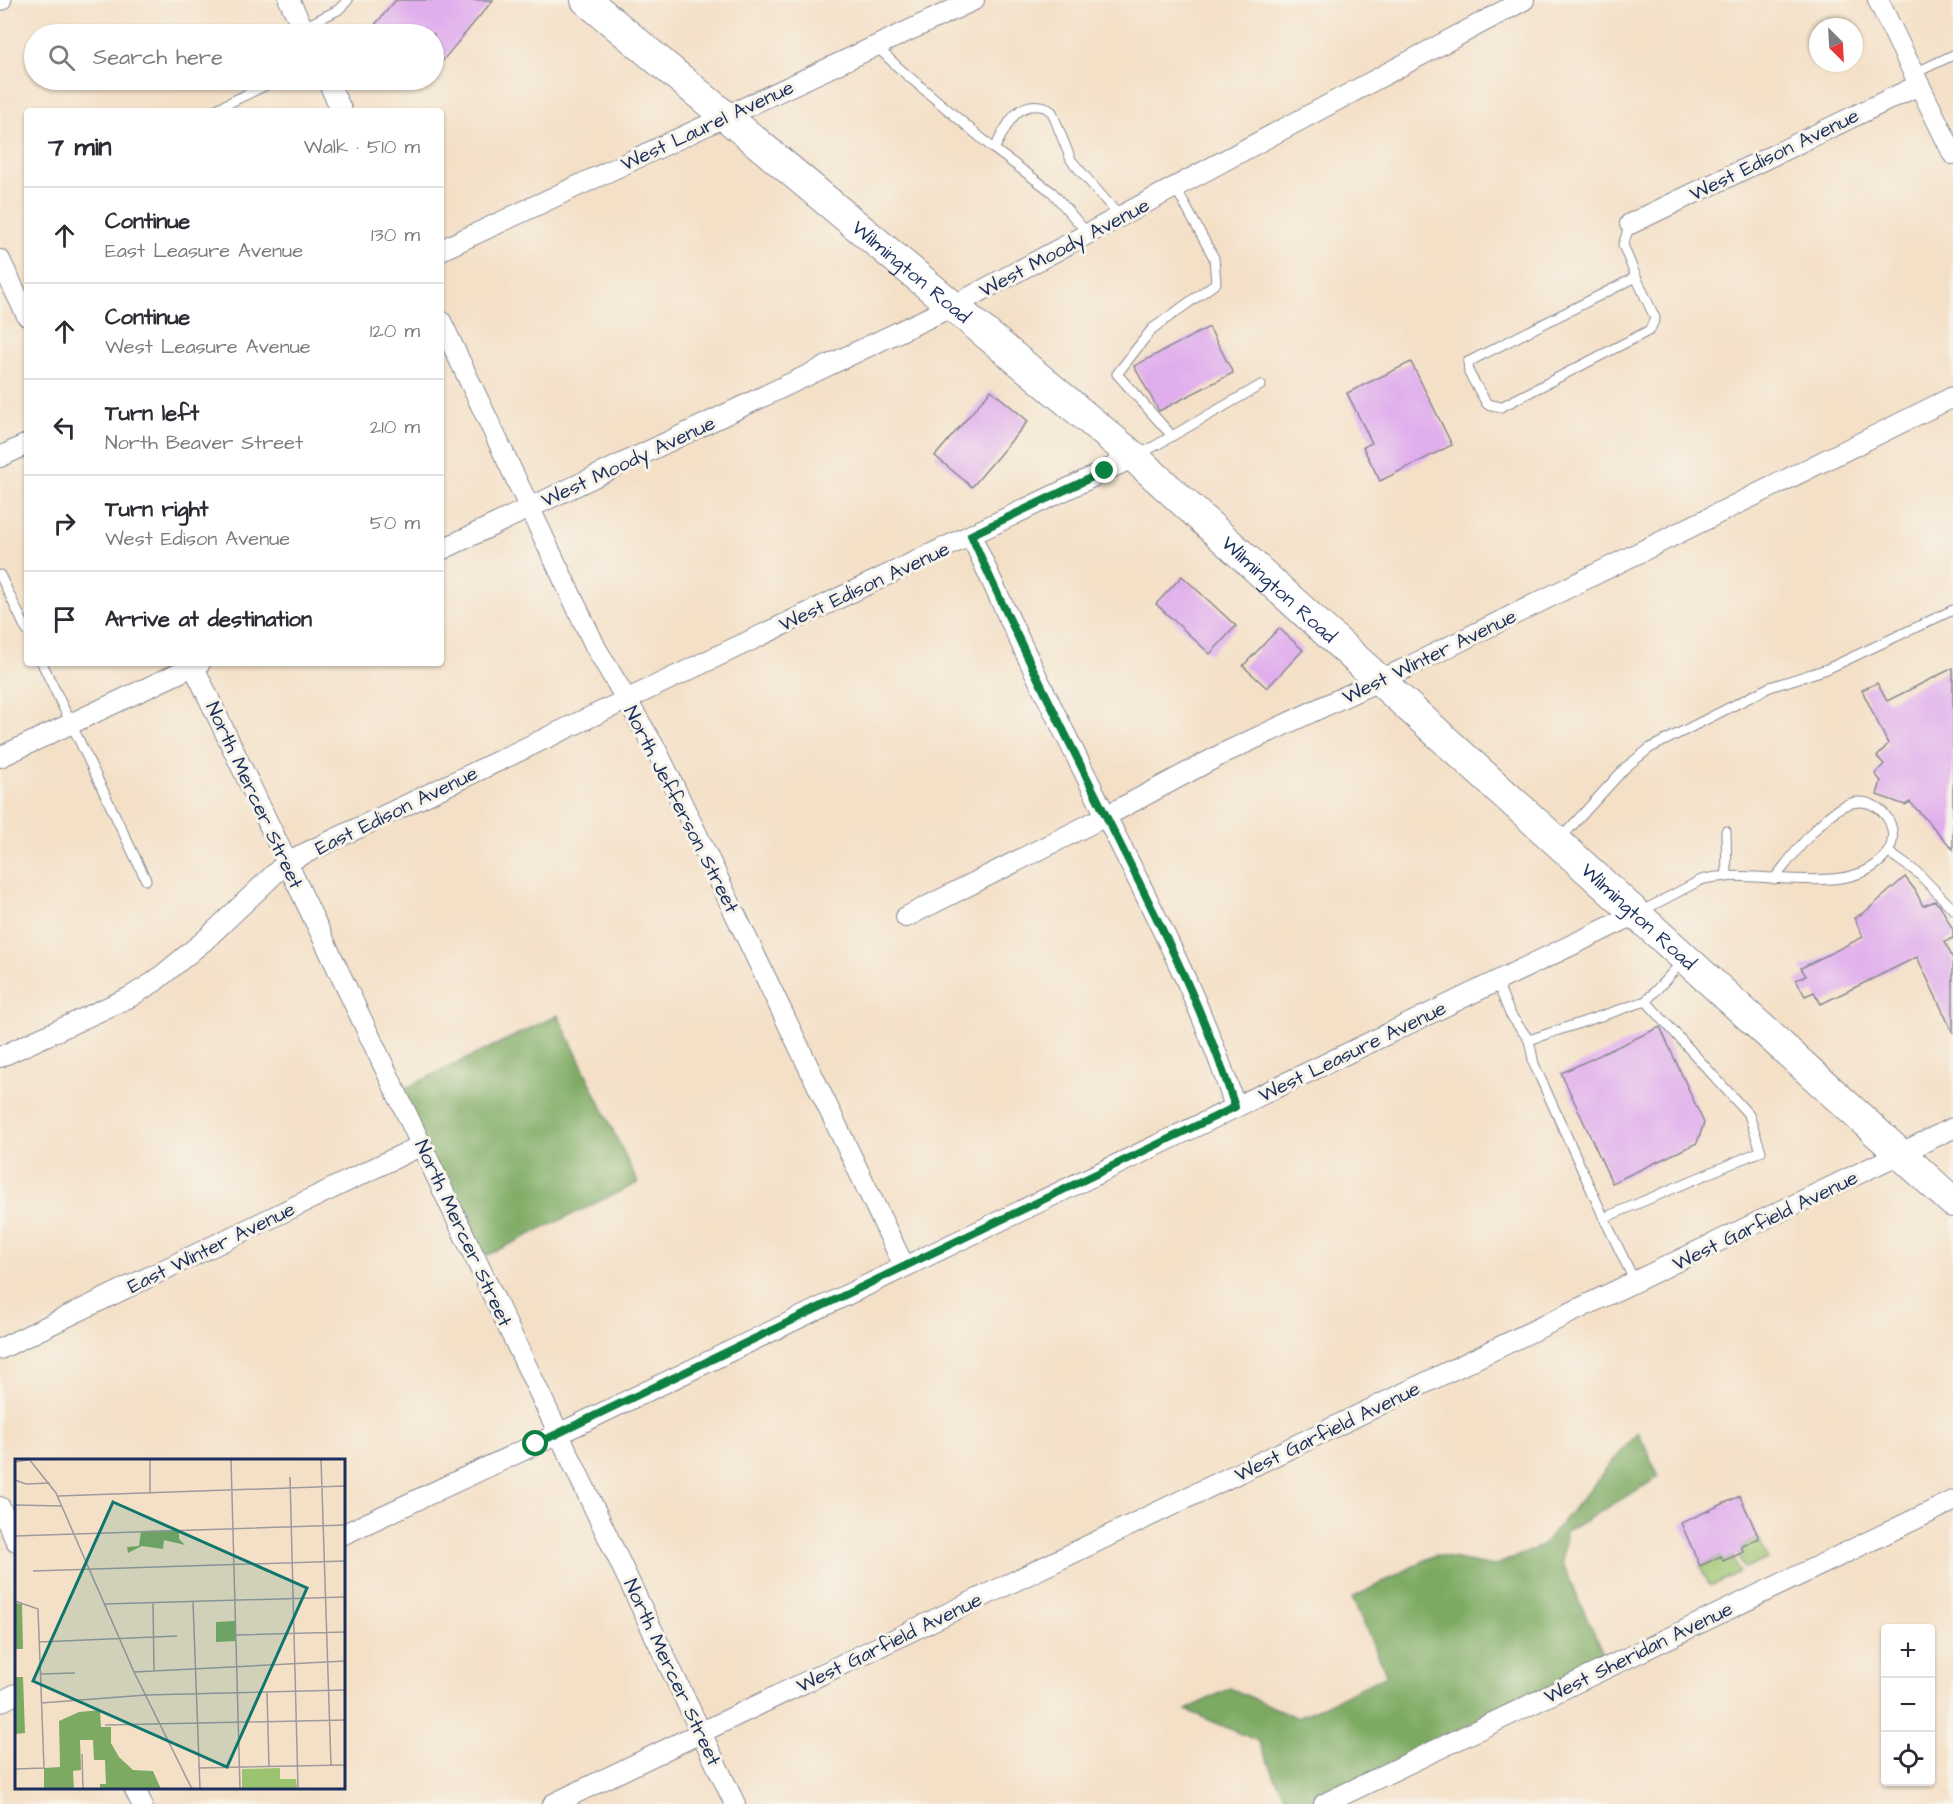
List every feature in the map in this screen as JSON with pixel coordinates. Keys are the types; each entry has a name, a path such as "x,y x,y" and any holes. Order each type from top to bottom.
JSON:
{"main road":[{"name":"Wilmington Road","path":"598,6 725,117 1134,457 1953,1202"}],"street":[{"path":"289,0 301,24"},
{"name":"West Laurel Avenue","path":"444,249 974,0"},
{"name":"West Moody Avenue","path":"444,549 953,306 1524,0"},
{"path":"1878,0 1953,154"},
{"name":"West Edison Avenue","path":"1630,224 1916,79"},
{"path":"332,90 341,108"},
{"path":"0,260 24,310"},
{"name":"North Jefferson Street","path":"444,327 596,648 658,753 904,1266"},
{"name":"West Winter Avenue","path":"906,917 1227,752 1380,681 1953,397"},
{"path":"0,457 24,445"},
{"name":"West Edison Avenue","path":"626,699 1134,457"},
{"path":"971,535 1006,615 1175,954 1204,1019 1235,1107"},
{"path":"0,757 191,666"},
{"name":"North Mercer Street","path":"196,666 735,1804"},
{"name":"East Edison Avenue","path":"0,1057 130,997 154,982 204,941 287,862 626,699"},
{"name":"West Leasure Avenue","path":"345,1534 559,1434 1636,914"},
{"name":"West Garfield Avenue","path":"553,1804 1953,1128"},
{"name":"East Winter Avenue","path":"0,1349 422,1145"},
{"name":"West Sheridan Avenue","path":"1323,1804 1953,1501"},
{"path":"0,1507 15,1539"},
{"path":"0,1702 15,1694"},
{"path":"134,1789 142,1804"}],"lane":[{"path":"315,24 348,0"},
{"path":"876,46 994,148 1052,192 1088,234"},
{"path":"1916,79 1953,55"},
{"path":"218,108 256,90"},
{"path":"994,148 1016,111 1027,106 1046,107 1052,112 1071,160 1120,217"},
{"path":"1172,436 1118,374 1152,329 1216,284 1214,258 1175,187"},
{"path":"1630,224 1623,245 1655,318 1650,330 1501,407 1487,404 1469,373 1468,362 1636,277"},
{"path":"1134,457 1261,385"},
{"path":"0,574 24,625"},
{"path":"1557,842 1626,767 1650,748 1770,687 1827,669 1953,610"},
{"path":"43,666 146,880"},
{"path":"1636,914 1711,877 1727,877 1774,879 1827,880 1857,874 1872,867 1891,848 1892,834 1889,822 1880,809 1870,802 1857,801 1842,807 1828,816 1774,879"},
{"path":"1726,831 1727,877"},
{"path":"1888,852 1917,873 1953,909"},
{"path":"1529,1040 1646,1000 1685,959"},
{"path":"1497,982 1510,1014 1529,1040 1534,1064 1635,1282"},
{"path":"1604,1218 1761,1151 1749,1115 1646,1000"}],"green space":[{"path":"558,1015 638,1183 477,1260 397,1092"},
{"path":"1638,1432 1659,1477 1566,1532 1562,1563 1609,1667 1324,1804 1288,1804 1258,1741 1186,1710 1230,1688 1298,1718 1387,1675 1352,1598 1435,1555 1494,1566 1542,1546"},
{"path":"1759,1538 1767,1559 1745,1569 1738,1554 1743,1552 1741,1547"},
{"path":"1721,1556 1723,1561 1733,1557 1740,1572 1710,1586 1700,1566"}],"building":[{"path":"396,0 493,0 444,59 444,24 376,24"},
{"path":"1209,327 1233,373 1159,411 1134,366"},
{"path":"1411,362 1452,445 1380,481 1363,447 1372,443 1347,393"},
{"path":"991,390 1028,421 972,487 935,456"},
{"path":"1182,576 1236,626 1210,654 1156,604"},
{"path":"1279,628 1303,650 1267,688 1243,666"},
{"path":"1953,668 1953,849 1910,802 1905,805 1877,795 1881,781 1875,774 1884,764 1877,757 1888,744 1862,690 1877,683 1887,701"},
{"path":"1905,877 1923,906 1935,901 1941,907 1953,930 1953,938 1945,942 1953,959 1953,1033 1917,957 1821,1004 1814,992 1805,996 1796,980 1806,976 1801,968 1863,937 1854,918 1865,912"},
{"path":"1660,1027 1704,1123 1697,1143 1612,1183 1561,1073"},
{"path":"1740,1496 1759,1538 1741,1547 1744,1552 1723,1561 1721,1556 1700,1566 1681,1523"}],"route":[{"path":"536,1444 1235,1107 1204,1019 1175,954 1006,615 971,535 1105,471"}]}
